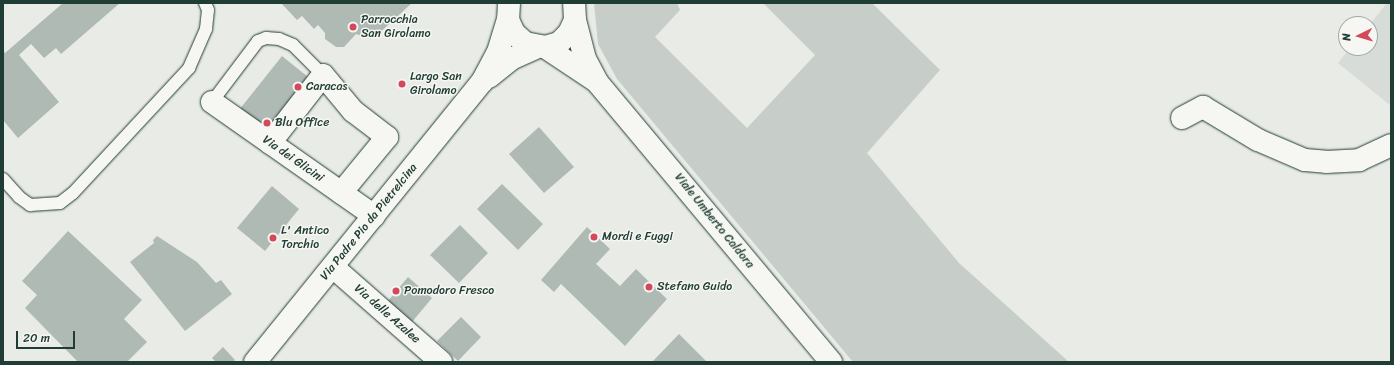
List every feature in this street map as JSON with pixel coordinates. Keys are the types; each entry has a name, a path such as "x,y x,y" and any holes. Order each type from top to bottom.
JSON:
{"street":[{"name":"Viale Umberto Caldora","path":"508,8 519,38 542,47 597,82"},
{"name":"Via Padre Pio da Pietrelcina","path":"255,362 482,82 498,52 508,8"},
{"name":"Viale Umberto Caldora","path":"575,11 586,59 597,82 831,362"},
{"name":"Via Padre Pio da Pietrelcina","path":"482,82 511,59 565,38 575,11"},
{"path":"270,143 323,74 353,111 387,137 341,193"},
{"name":"Via dei Glicini","path":"212,102 374,216"},
{"path":"1182,118 1203,107 1258,140 1305,160 1326,162 1359,160 1391,145"},
{"name":"Via delle Azalee","path":"333,267 441,362"}],"lane":[{"path":"3,179 19,197 30,205 60,203 73,193 189,68 206,29 208,10 205,3"},
{"path":"212,102 258,42 266,38 278,39 293,45 323,74"}],"shaded area":[{"path":"594,3 677,3 680,10 655,37 747,128 815,55 763,3 872,3 940,70 867,153 959,263 1069,362 853,362 617,79 598,44"},
{"path":"1387,3 1391,3 1391,106 1338,63 1344,56 1378,56 1378,16 1376,16"}],"building":[{"path":"63,3 120,3 61,54 56,48 44,58 31,44 19,55 59,102 18,138 3,120 3,50 5,53"},
{"name":"Parrocchia San Girolamo","path":"281,3 412,3 376,36 367,38 356,34 344,47 336,47 325,39 325,33 318,25 314,29 302,16 297,20"},
{"path":"282,56 308,77 265,131 239,110"},
{"path":"539,127 574,167 544,193 509,154"},
{"path":"502,184 543,224 518,250 477,209"},
{"path":"272,186 299,209 265,251 237,228"},
{"path":"460,225 488,253 459,283 430,255"},
{"path":"587,227 610,249 596,264 620,286 636,269 667,299 625,346 561,284 554,292 541,280"},
{"path":"68,231 142,300 124,319 147,342 127,362 78,362 25,308 37,295 22,281"},
{"path":"157,236 197,262 216,283 221,280 232,294 185,331 130,262 154,243 153,240"},
{"path":"408,277 432,298 412,322 388,301"},
{"path":"461,317 481,337 458,361 437,341"},
{"path":"679,334 707,362 652,362"},
{"path":"223,347 235,360 233,362 216,362 212,358"}],"place":[{"name":"Parrocchia San Girolamo","path":"353,27"},
{"name":"Largo San Girolamo","path":"402,84"},
{"name":"Caracas","path":"298,87"},
{"name":"Blu Office","path":"267,123"},
{"name":"Mordi e Fuggi","path":"594,237"},
{"name":"L' Antico Torchio","path":"273,238"},
{"name":"Stefano Guido","path":"649,287"},
{"name":"Pomodoro Fresco","path":"396,291"}]}
